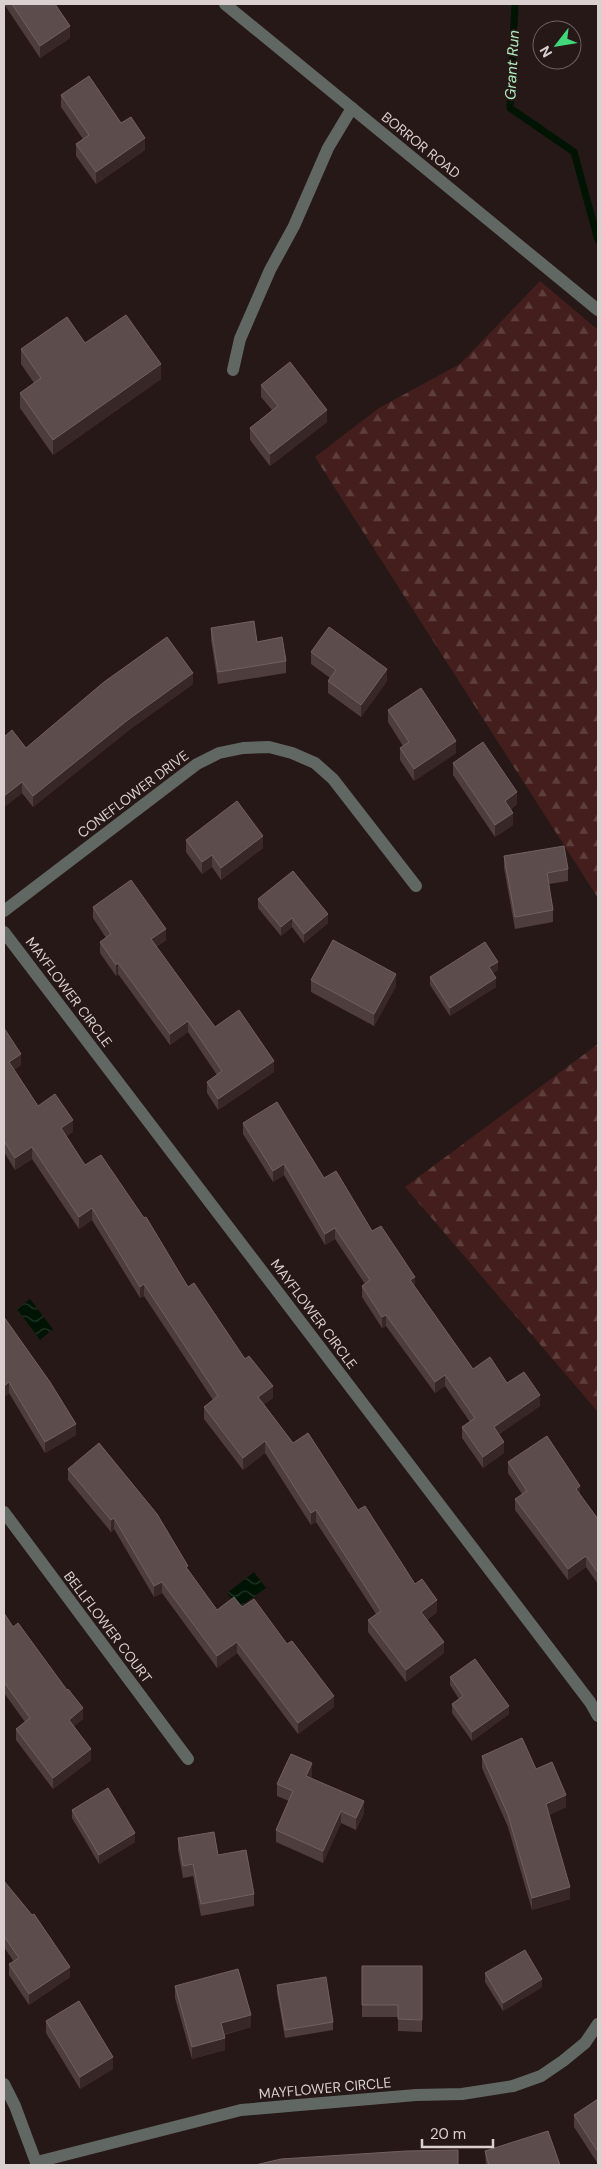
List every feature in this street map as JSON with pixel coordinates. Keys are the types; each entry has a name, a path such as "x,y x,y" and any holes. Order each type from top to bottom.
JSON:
{"street":[{"name":"BORROR ROAD","path":"225,4 598,310"},
{"path":"233,370 240,339 270,270 294,226 328,148 352,108"},
{"name":"CONEFLOWER DRIVE","path":"4,911 197,764 219,753 243,748 269,747 292,753 315,763 333,779 416,886"},
{"name":"MAYFLOWER CIRCLE","path":"4,932 578,1686 598,1716"},
{"name":"BELLFLOWER COURT","path":"4,1512 188,1759"},
{"name":"MAYFLOWER CIRCLE","path":"37,2164 241,2110 416,2095 462,2094 513,2086 540,2076 563,2061 586,2043 598,2024"},
{"path":"4,2084 15,2106 37,2164"}],"green space":[{"path":"540,281 598,330 598,898 315,457 379,408 460,364"},
{"path":"598,1044 598,1412 405,1187"}],"water":[{"path":"30,1299 53,1329 40,1340 17,1309"},
{"path":"254,1572 266,1588 238,1608 227,1593"}],"building":[{"path":"12,4 55,4 70,26 40,46"},
{"path":"89,76 121,123 131,117 145,138 96,172 76,144 89,135 61,95"},
{"path":"126,315 161,364 53,440 20,393 41,378 21,349 67,317 85,343"},
{"path":"290,362 327,410 270,454 250,428 278,406 261,385"},
{"path":"254,621 257,642 282,637 286,661 218,672 211,628"},
{"path":"329,627 387,669 361,705 328,681 336,670 311,652"},
{"path":"167,637 193,673 129,719 33,796 22,782 4,796 4,737 12,730 26,748 104,682"},
{"path":"421,688 456,741 414,769 400,748 409,742 388,710"},
{"path":"483,742 517,792 505,801 513,813 495,825 453,763"},
{"path":"237,801 263,836 221,868 212,855 202,862 186,840"},
{"path":"564,846 568,869 547,873 553,910 515,917 504,856"},
{"path":"293,871 328,914 304,934 292,918 281,927 258,899"},
{"path":"131,880 166,929 151,939 215,1027 239,1010 274,1061 218,1099 207,1082 222,1071 188,1021 170,1034 118,963 116,965 100,942 111,934 93,907"},
{"path":"333,940 396,974 374,1014 311,980"},
{"path":"485,942 498,962 489,967 496,978 450,1008 430,977"},
{"path":"4,1028 21,1054 9,1062 38,1106 55,1094 73,1120 61,1128 85,1165 101,1155 144,1218 146,1217 188,1287 194,1283 245,1359 249,1356 273,1386 258,1397 293,1443 308,1433 358,1510 365,1506 415,1584 422,1579 437,1600 421,1612 444,1642 406,1670 368,1620 381,1611 316,1510 311,1513 265,1441 243,1458 204,1407 218,1396 144,1284 140,1287 92,1208 79,1217 32,1147 15,1158 4,1141"},
{"path":"277,1102 324,1178 336,1171 372,1231 381,1226 415,1277 410,1280 473,1369 490,1357 507,1383 524,1372 540,1395 494,1427 504,1442 483,1457 462,1427 475,1418 445,1375 435,1382 386,1315 382,1317 362,1286 370,1280 335,1228 325,1234 284,1164 273,1171 243,1123"},
{"path":"4,1317 50,1382 76,1424 45,1442 9,1382 4,1386"},
{"path":"547,1436 580,1486 576,1489 598,1519 598,1573 586,1556 568,1569 515,1499 527,1491 508,1462"},
{"path":"99,1443 157,1514 188,1566 186,1567 217,1610 234,1597 242,1607 254,1599 287,1644 292,1641 334,1696 298,1723 237,1642 217,1656 162,1582 154,1586 114,1518 111,1520 68,1469"},
{"path":"4,1613 13,1627 18,1623 67,1690 83,1708 69,1720 91,1749 53,1778 16,1729 30,1718 4,1682"},
{"path":"475,1659 509,1706 472,1732 452,1704 463,1696 450,1677"},
{"path":"522,1738 536,1769 552,1762 566,1795 546,1804 570,1887 532,1898 508,1815 482,1756"},
{"path":"291,1754 312,1763 306,1776 364,1801 356,1818 341,1811 323,1851 276,1830 293,1791 277,1784"},
{"path":"108,1788 135,1833 99,1855 72,1810"},
{"path":"214,1832 218,1855 246,1850 254,1894 201,1904 193,1864 183,1866 178,1838"},
{"path":"4,1881 32,1915 34,1914 70,1967 29,1994 9,1964 19,1958 4,1936"},
{"path":"525,1950 542,1979 503,2003 485,1973"},
{"path":"362,1966 422,1966 422,2020 398,2019 398,2005 362,2005"},
{"path":"238,1969 251,2015 221,2023 225,2038 192,2047 175,1986"},
{"path":"326,1977 333,2022 285,2030 277,1985"},
{"path":"79,2001 113,2057 80,2077 46,2021"},
{"path":"598,2099 598,2152 574,2115"},
{"path":"548,2131 560,2165 489,2165 485,2151"},
{"path":"458,2150 458,2165 255,2165 281,2159 406,2151"}],"waterway":[{"name":"Grant Run","path":"515,4 510,108 574,152 598,240"}]}
